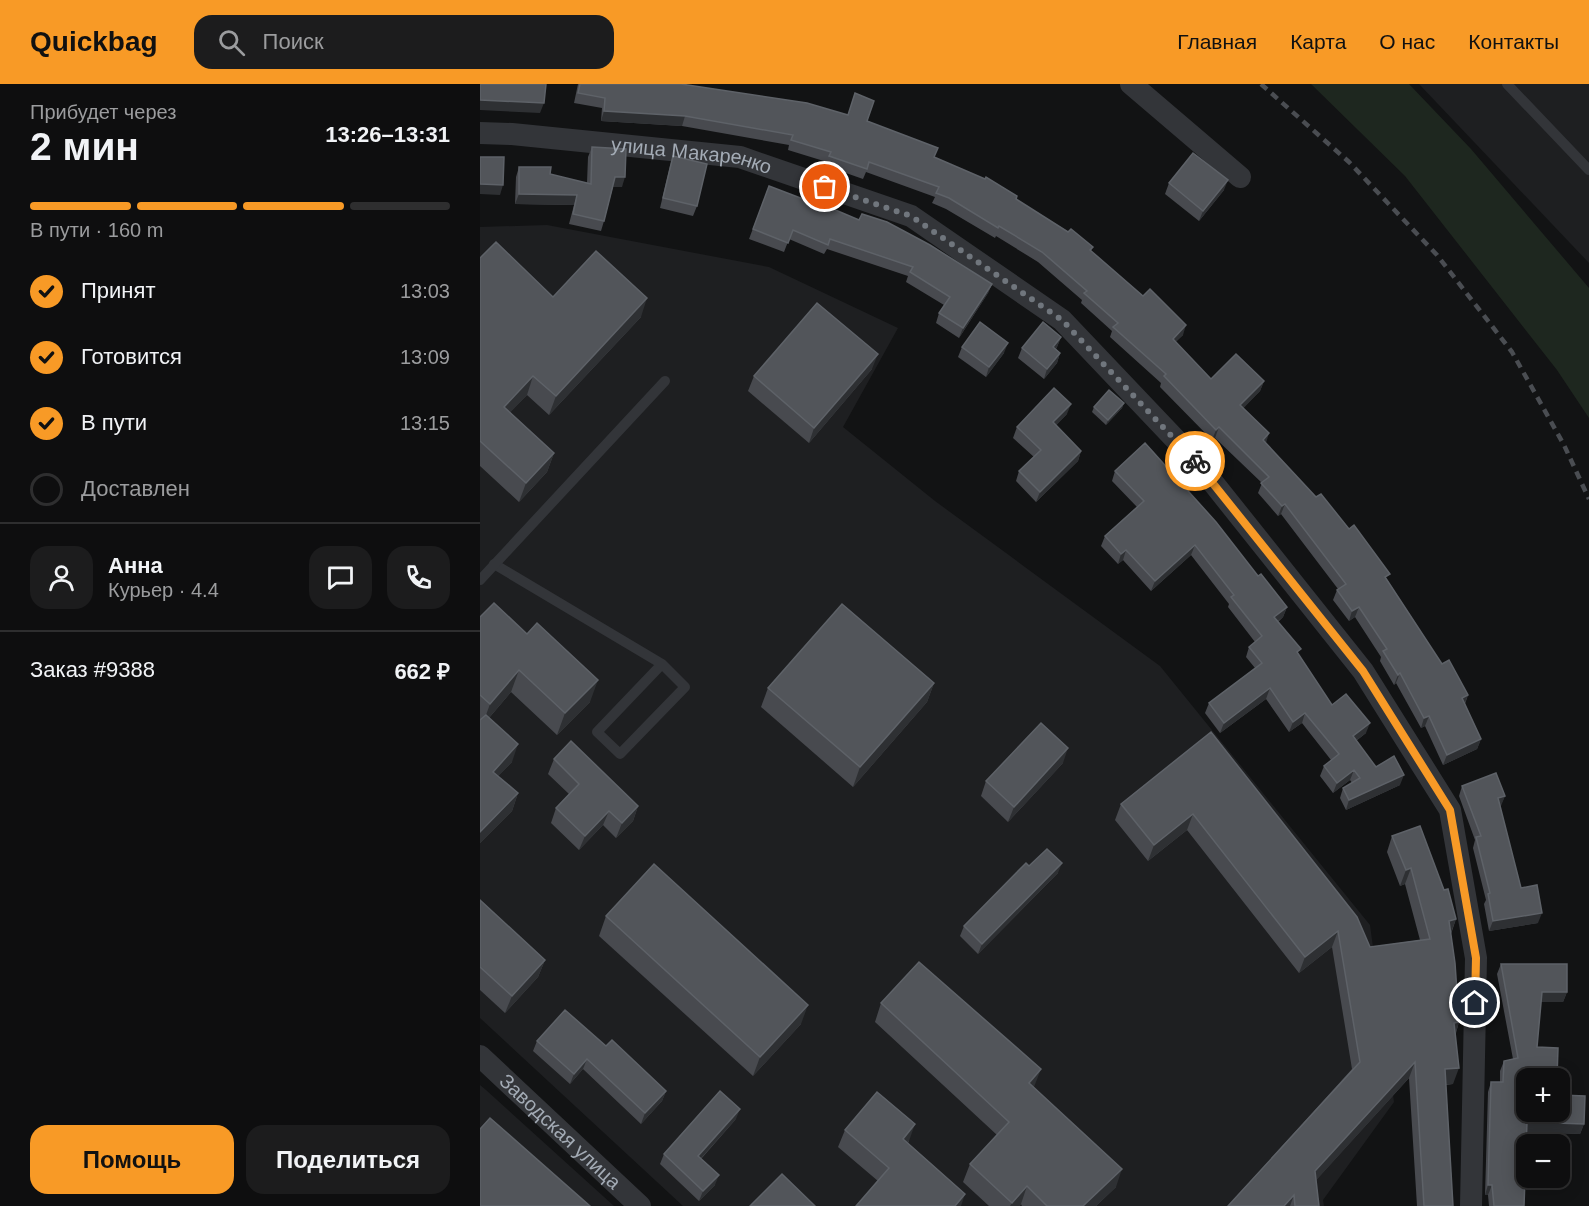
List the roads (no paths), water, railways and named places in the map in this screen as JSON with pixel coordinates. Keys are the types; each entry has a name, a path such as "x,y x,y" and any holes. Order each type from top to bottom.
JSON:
{"street":[{"path":"1131,84 1240,177"},
{"name":"улица Макаренко","path":"480,133 512,134 740,157 911,216 1062,320 1195,460 1363,671 1450,810 1476,958 1471,1206"},
{"name":"Заводская улица","path":"480,1056 640,1206"}],"lane":[{"path":"1508,84 1589,170"},
{"path":"480,580 664,381"},
{"path":"494,564 662,664 685,687 620,754 597,732 662,664"}],"railway":[{"path":"1261,84 1349,162 1437,255 1512,352 1564,445 1589,499"}]}
